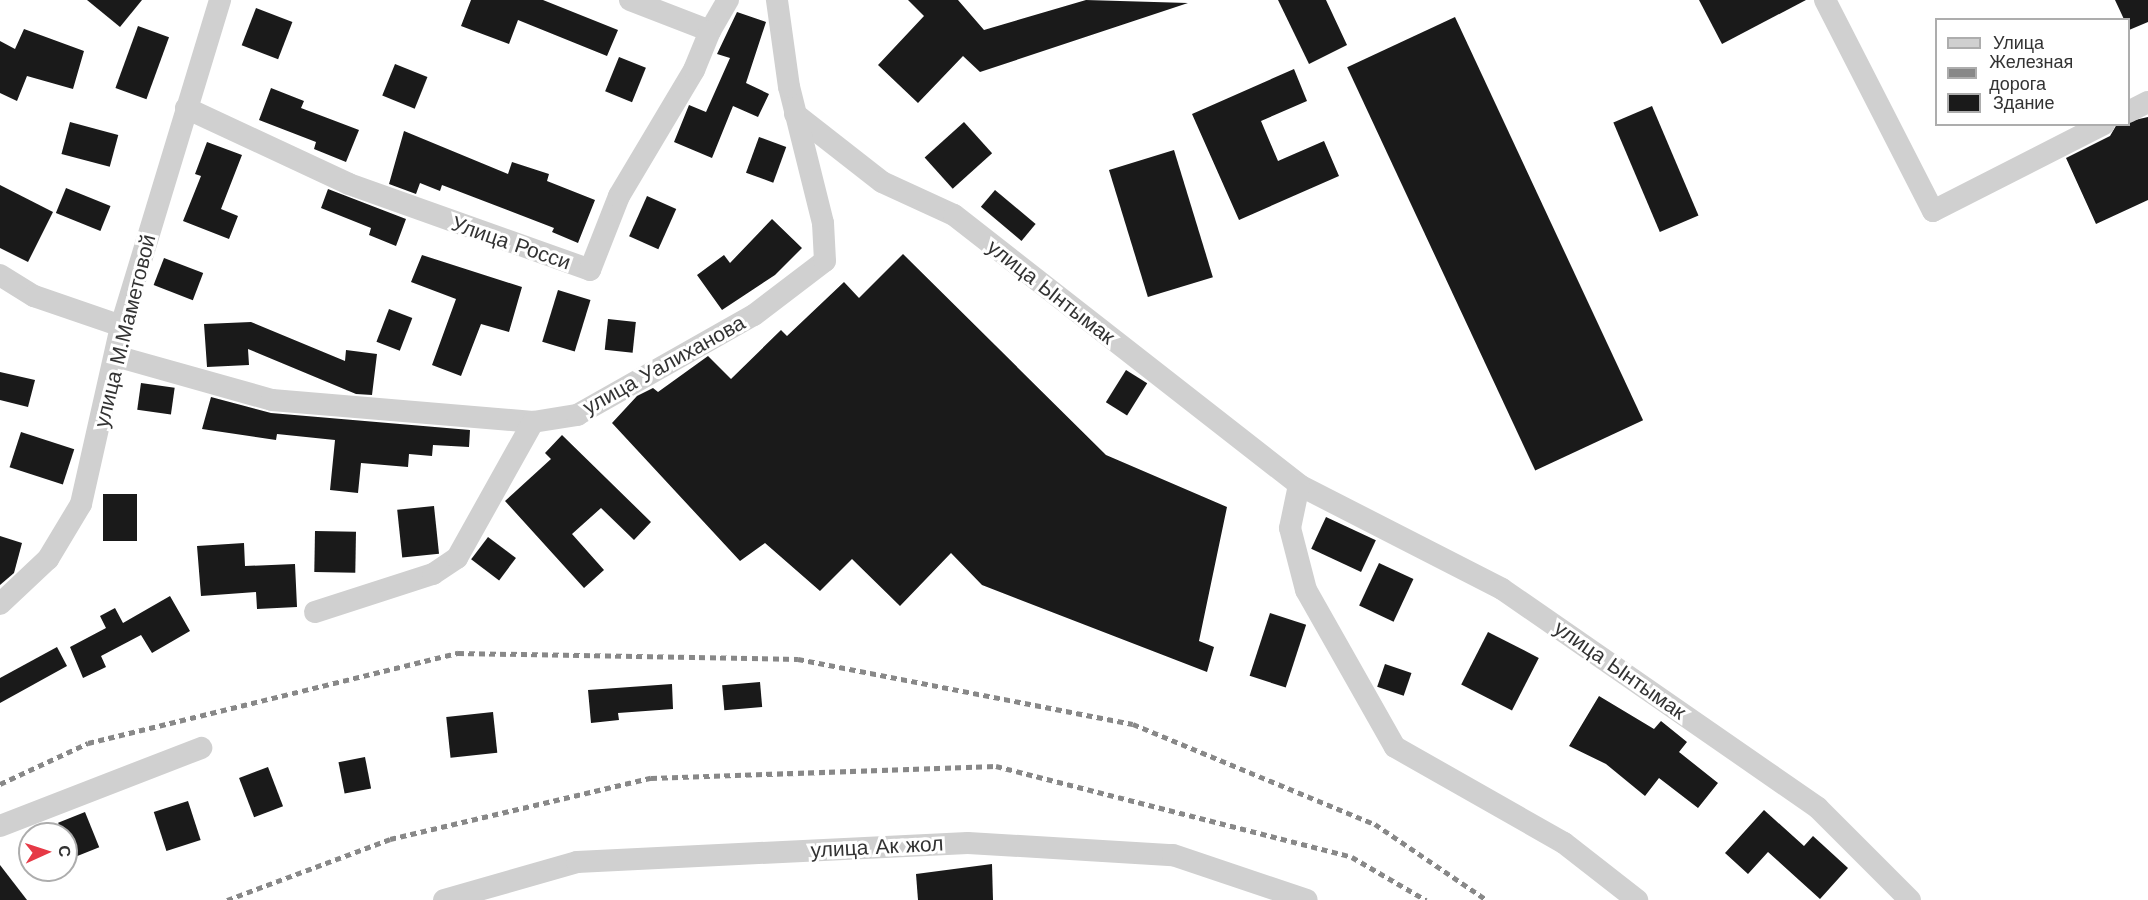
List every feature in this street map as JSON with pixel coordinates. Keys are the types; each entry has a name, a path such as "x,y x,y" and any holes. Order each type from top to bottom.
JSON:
{"street":[{"name":"улица М.Маметовой","path":"0,604 48,560 81,504 118,357 121,326 220,0"},
{"path":"630,0 710,31"},
{"name":"Улица Росси","path":"186,108 349,184 590,270 620,196 694,70 710,31 728,0"},
{"name":"улица Уалиханова","path":"118,357 272,400 533,422 577,415 754,315 818,269 827,249 795,114 777,0"},
{"path":"1826,0 1933,211 2100,126"},
{"path":"2130,111 2148,102"},
{"name":"улица Ынтымак","path":"795,114 882,182 954,215 1299,485 1502,589 1818,808 1910,900"},
{"path":"0,275 34,296 121,326"},
{"path":"315,612 434,574 457,558 533,422"},
{"path":"1299,485 1290,528 1306,590 1395,747 1564,843 1637,900"},
{"path":"0,826 201,748"},
{"name":"улица Ак жол","path":"444,900 577,862 968,843 1173,855 1307,900"}],"building":[{"path":"87,0 142,0 120,27"},
{"path":"471,0 543,0 618,30 607,56 518,20 509,44 461,26"},
{"path":"908,0 958,0 984,30 1086,0 1188,3 980,72 963,56 918,103 878,65 924,16"},
{"path":"1278,0 1326,0 1347,45 1309,64"},
{"path":"1699,0 1806,0 1722,44"},
{"path":"2115,0 2148,0 2148,22 2130,30 2130,18 2123,18"},
{"path":"256,8 292,22 278,59 242,45"},
{"path":"737,12 766,22 746,83 769,94 758,117 733,106 712,158 674,142 689,105 706,112 730,58 717,54"},
{"path":"1455,17 1643,420 1535,471 1347,67"},
{"path":"138,26 169,37 146,99 115,88"},
{"path":"24,29 84,51 73,89 27,76 17,101 0,93 0,41 15,49"},
{"path":"619,57 646,68 632,102 605,91"},
{"path":"395,64 427,77 415,109 382,96"},
{"path":"1294,69 1307,101 1261,121 1278,161 1324,141 1339,176 1239,220 1192,114"},
{"path":"271,88 304,101 301,108 359,130 346,162 314,149 316,142 259,120"},
{"path":"1652,106 1698,216 1660,232 1613,122"},
{"path":"2148,117 2148,200 2096,224 2066,158 2110,136 2116,126 2130,126 2130,121"},
{"path":"70,122 118,135 110,167 61,154"},
{"path":"964,122 992,153 953,189 925,157"},
{"path":"404,131 508,174 512,162 549,174 547,181 595,200 578,243 552,232 554,228 442,185 440,191 420,183 416,194 389,184"},
{"path":"759,137 786,147 773,183 746,173"},
{"path":"207,142 242,155 221,209 238,216 229,239 183,221 201,176 195,174"},
{"path":"1174,150 1213,277 1148,297 1109,170"},
{"path":"0,185 53,212 28,262 0,248"},
{"path":"66,188 111,206 100,231 56,213"},
{"path":"328,189 406,219 396,246 369,235 371,228 321,208"},
{"path":"995,190 1036,224 1021,241 981,207"},
{"path":"647,196 676,209 658,249 629,236"},
{"path":"772,219 802,248 775,275 722,310 697,275 724,255 730,263"},
{"path":"903,254 1106,455 1227,507 1199,641 1214,647 1207,672 982,585 951,553 900,606 852,559 820,591 765,543 740,561 612,423 637,396 653,388 658,392 708,356 731,379 781,330 787,336 844,282 859,298"},
{"path":"422,255 522,287 509,332 481,324 461,376 432,365 456,299 411,282"},
{"path":"164,258 203,273 193,300 154,285"},
{"path":"558,290 591,300 575,352 542,342"},
{"path":"389,309 412,318 400,351 376,342"},
{"path":"608,319 636,322 633,353 605,350"},
{"path":"251,322 345,361 346,350 377,354 372,395 356,394 248,349 249,365 207,367 204,324"},
{"path":"1126,370 1147,383 1127,415 1106,402"},
{"path":"0,372 35,380 28,407 0,400"},
{"path":"141,383 175,388 171,414 137,410"},
{"path":"211,397 271,413 470,430 469,447 433,445 432,456 409,454 408,467 361,463 358,493 330,490 335,440 277,434 276,440 202,429"},
{"path":"21,432 74,449 63,484 10,467"},
{"path":"562,435 651,522 634,540 601,508 572,534 604,570 584,588 505,501 551,459 545,453"},
{"path":"103,494 137,494 137,541 103,541"},
{"path":"434,506 439,554 402,558 397,510"},
{"path":"1326,517 1376,540 1361,572 1311,549"},
{"path":"315,531 356,532 355,573 314,572"},
{"path":"0,536 22,543 14,573 0,585"},
{"path":"488,537 516,558 499,580 471,559"},
{"path":"244,543 245,566 295,564 297,607 257,609 256,592 201,596 197,546"},
{"path":"1379,563 1413,579 1394,622 1359,606"},
{"path":"170,596 190,631 152,653 141,635 101,656 106,667 83,678 70,647 106,628 100,616 115,608 123,623"},
{"path":"1270,613 1306,625 1286,688 1250,676"},
{"path":"1488,632 1539,658 1512,710 1461,685"},
{"path":"57,647 67,666 0,703 0,678"},
{"path":"1385,664 1411,673 1404,696 1377,687"},
{"path":"760,682 762,707 724,710 722,685"},
{"path":"672,684 673,709 618,713 619,720 591,723 588,690"},
{"path":"1599,696 1654,729 1661,721 1687,742 1679,752 1718,783 1698,808 1659,778 1645,796 1606,764 1569,746"},
{"path":"493,712 497,753 451,758 446,717"},
{"path":"365,757 371,788 345,794 338,762"},
{"path":"268,767 283,806 254,817 239,778"},
{"path":"188,801 201,840 166,851 154,812"},
{"path":"1764,810 1804,846 1813,836 1848,868 1820,899 1768,852 1748,874 1725,853"},
{"path":"85,812 99,847 78,856 78,822 60,822"},
{"path":"992,864 993,900 918,900 916,874"},
{"path":"0,865 27,900 0,900"}],"railway":[{"path":"0,784 88,743 458,653 798,659 1133,724 1375,824 1487,900"},
{"path":"227,900 390,839 651,778 996,766 1352,857 1426,900"}]}
